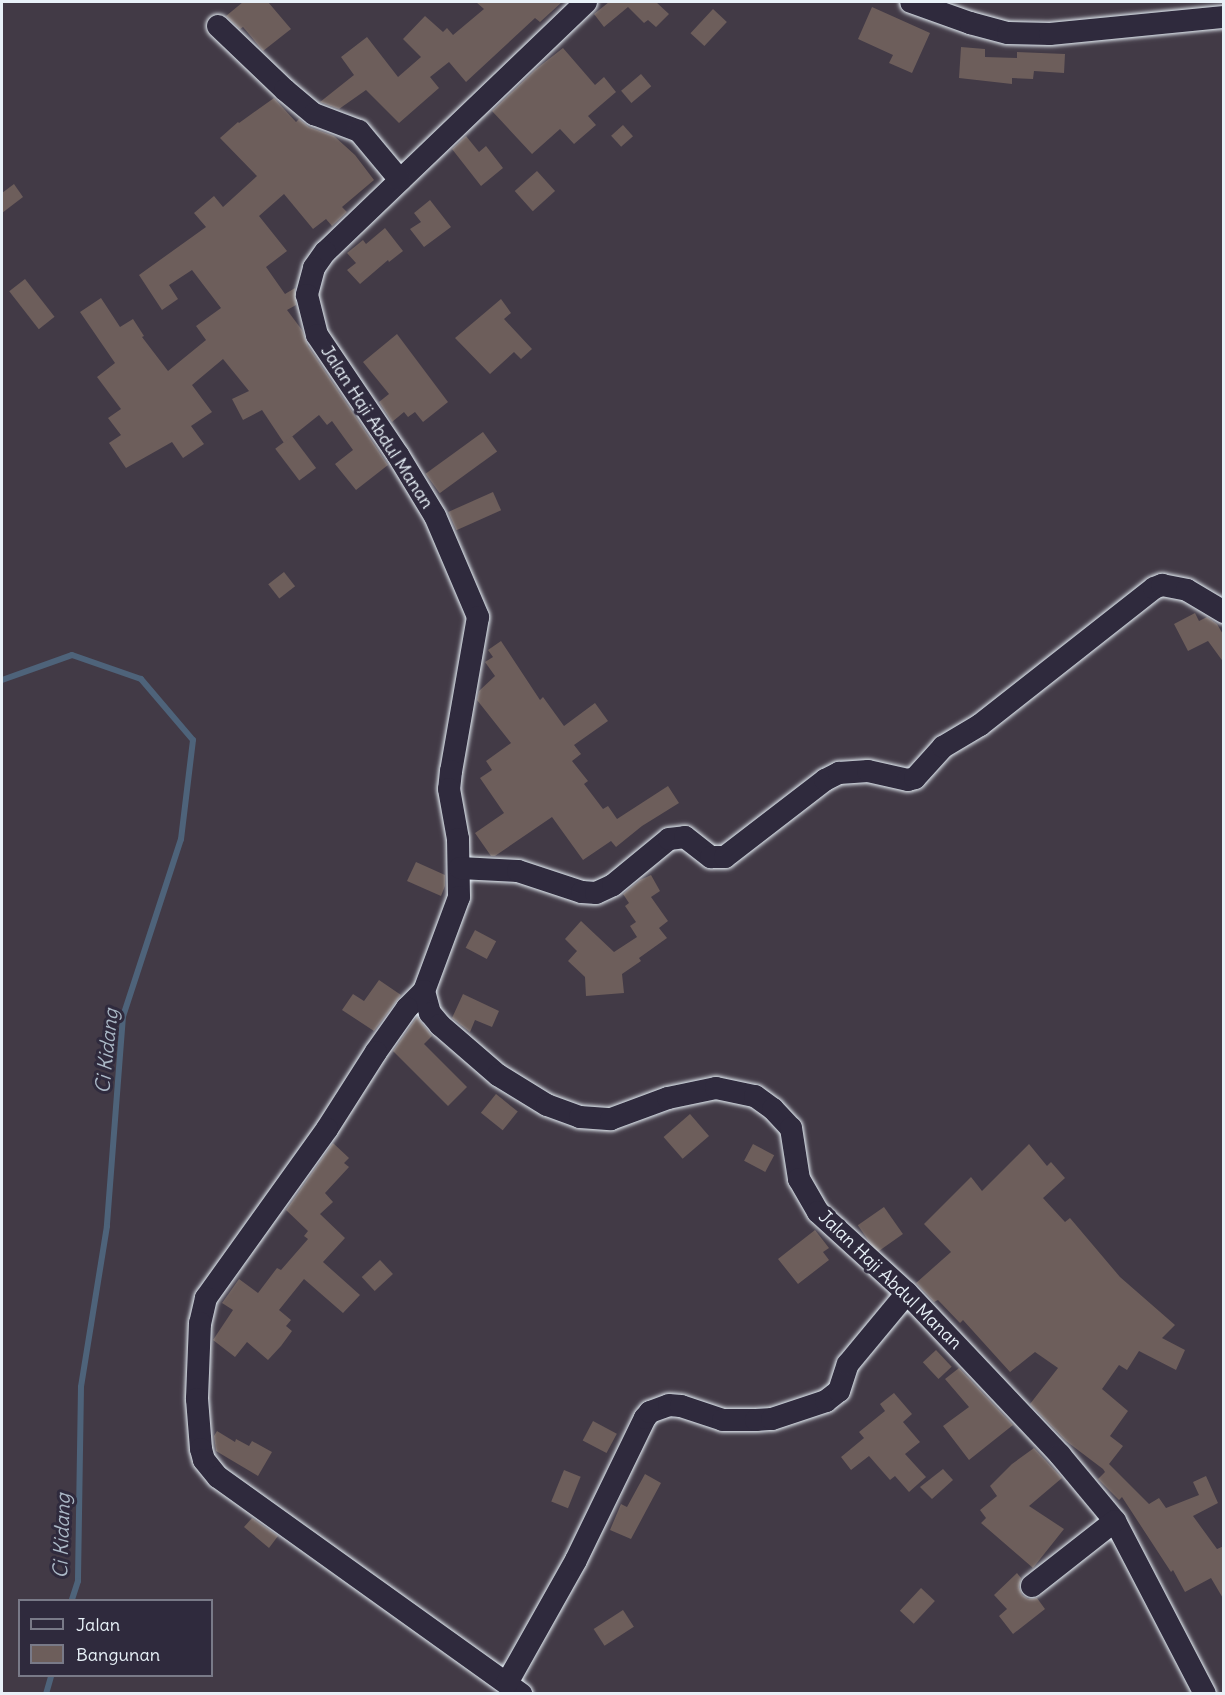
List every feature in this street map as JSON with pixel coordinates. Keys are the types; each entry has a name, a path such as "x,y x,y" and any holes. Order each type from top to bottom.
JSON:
{"street":[{"name":"Jalan Haji Abdul Manan","path":"586,2 325,252 314,268 307,295 317,335 398,455 435,516 478,617 451,771 450,789 460,868 459,897 424,991 430,1013 440,1025 498,1075 547,1106 580,1118 611,1119 668,1098 716,1088 755,1096 774,1109 791,1128 799,1179 818,1212 907,1293 1060,1455 1115,1521 1205,1694"},
{"path":"911,2 970,24 1008,33 1050,34 1224,17"},
{"path":"218,26 314,114 359,131 400,180"},
{"path":"460,868 518,871 582,892 597,892 613,885 669,839 685,837 711,857 725,857 825,780 839,773 868,771 908,780 915,778 943,747 980,725 1154,588 1161,585 1187,590 1224,612"},
{"path":"424,991 408,1008 376,1052 327,1129 206,1298 200,1323 197,1399 201,1449 204,1460 218,1477 514,1688 645,1418 650,1412 669,1405 681,1406 723,1420 756,1420 772,1419 826,1401 839,1391 848,1364 907,1293"},
{"path":"1032,1586 1115,1521"}],"building":[{"path":"243,2 268,2 291,29 263,51 243,27 240,29 226,16"},
{"path":"476,2 562,2 540,22 535,18 466,82 449,62 430,77 439,88 399,123 366,90 339,109 320,102 354,75 341,57 367,37 398,77 421,57 403,39 425,16 443,32 447,28 453,35 484,9"},
{"path":"609,2 656,2 669,14 656,27 648,20 644,23 628,7 604,27 594,14"},
{"path":"872,7 930,33 912,73 889,63 893,55 858,39"},
{"path":"713,9 727,22 704,46 690,33"},
{"path":"961,47 985,49 985,57 1017,58 1017,52 1065,54 1064,73 1034,71 1033,79 1012,78 1012,84 959,78"},
{"path":"563,48 595,85 604,77 616,92 588,116 596,125 574,144 560,129 532,154 492,111 536,69"},
{"path":"641,74 651,86 631,103 621,91"},
{"path":"274,98 296,122 299,119 309,127 334,136 355,155 374,180 342,207 347,212 332,226 326,219 313,229 284,194 259,216 287,251 266,267 285,294 295,288 296,305 287,310 302,330 308,346 388,465 356,490 335,464 353,450 332,421 327,425 319,415 284,443 262,410 243,420 232,399 249,391 223,359 192,385 212,412 191,426 204,444 183,458 172,442 126,468 109,443 121,435 108,418 121,409 97,377 115,363 80,312 101,298 120,327 133,319 144,336 142,337 168,371 206,340 196,326 221,308 192,270 169,285 178,299 162,310 139,275 206,227 194,213 214,196 223,207 257,176 220,138 238,122"},
{"path":"623,125 633,136 621,147 611,136"},
{"path":"466,136 479,152 486,146 503,168 481,186 452,149"},
{"path":"537,171 555,191 533,211 515,191"},
{"path":"14,184 23,197 2,213 2,193"},
{"path":"430,200 451,227 424,247 410,229 421,222 414,213"},
{"path":"385,228 403,251 389,262 388,260 360,284 347,270 356,263 347,253 363,240 366,244"},
{"path":"25,279 55,317 39,329 9,291"},
{"path":"501,299 511,313 504,319 532,349 521,359 514,352 490,374 455,338"},
{"path":"397,334 448,402 423,422 415,412 408,417 404,412 392,422 379,402 389,394 363,362"},
{"path":"483,432 497,451 440,493 426,474"},
{"path":"292,436 316,468 299,481 275,449"},
{"path":"493,492 501,510 456,530 448,512"},
{"path":"284,572 295,586 279,598 268,584"},
{"path":"1195,613 1199,621 1207,617 1217,624 1224,636 1224,663 1208,641 1188,651 1174,624"},
{"path":"501,641 540,700 543,697 564,726 595,703 608,721 574,745 581,754 572,761 588,781 584,784 603,809 608,806 617,819 668,786 679,803 642,826 616,847 611,841 583,860 552,817 495,856 491,856 475,833 504,813 480,778 492,770 486,761 511,743 477,700 479,691 495,676 485,662 493,657 488,650"},
{"path":"416,862 445,875 445,886 441,896 407,881"},
{"path":"651,875 660,891 651,897 668,921 659,928 667,938 639,958 641,961 622,974 624,993 586,996 585,977 568,961 577,951 565,939 581,921 614,952 637,937 630,926 636,922 625,906 629,903 623,894 640,880"},
{"path":"475,930 496,941 487,959 466,948"},
{"path":"379,980 401,995 374,1031 342,1010 353,994 364,1001"},
{"path":"463,994 499,1011 492,1027 475,1020 470,1032 452,1018"},
{"path":"417,1017 432,1036 424,1044 467,1087 448,1106 393,1051"},
{"path":"496,1094 518,1112 503,1130 481,1113"},
{"path":"690,1114 709,1136 683,1159 664,1137"},
{"path":"333,1143 349,1158 344,1163 349,1167 325,1193 333,1202 320,1214 345,1238 323,1262 360,1295 343,1313 304,1279 279,1310 291,1320 286,1326 292,1331 281,1346 268,1360 247,1342 235,1357 213,1340 233,1310 222,1303 239,1279 258,1293 277,1268 281,1270 308,1239 304,1236 308,1231 286,1210"},
{"path":"753,1144 774,1155 765,1172 744,1161"},
{"path":"1029,1144 1047,1166 1051,1162 1065,1178 1043,1198 1065,1222 1070,1218 1120,1277 1175,1325 1162,1338 1185,1350 1176,1370 1139,1351 1127,1370 1119,1365 1102,1389 1128,1411 1110,1436 1123,1446 1109,1464 1149,1504 1159,1498 1166,1508 1199,1495 1193,1482 1206,1476 1218,1503 1193,1516 1217,1549 1224,1546 1224,1600 1211,1578 1185,1592 1173,1570 1171,1572 1122,1497 1119,1500 1098,1479 1105,1472 1103,1469 1066,1441 1030,1404 1058,1368 1035,1352 1010,1372 963,1320 960,1323 938,1300 934,1302 916,1283 951,1252 924,1224 971,1177 982,1191"},
{"path":"884,1207 903,1234 877,1252 858,1225"},
{"path":"815,1230 829,1248 823,1252 829,1260 798,1284 778,1259"},
{"path":"380,1260 393,1274 375,1291 362,1277"},
{"path":"936,1350 952,1367 939,1379 923,1362"},
{"path":"959,1368 1013,1425 969,1460 943,1426 969,1407 945,1379"},
{"path":"894,1393 912,1414 903,1422 920,1442 905,1454 926,1477 909,1492 895,1476 890,1480 869,1456 851,1470 841,1457 864,1438 859,1432 885,1411 880,1404"},
{"path":"593,1421 617,1434 607,1453 583,1440"},
{"path":"217,1431 235,1442 236,1439 249,1446 252,1441 272,1452 258,1476 216,1451 214,1436"},
{"path":"1034,1448 1062,1478 1029,1506 1064,1529 1033,1568 981,1523 986,1518 980,1510 997,1496 990,1486 1012,1464"},
{"path":"943,1469 953,1480 932,1499 920,1487"},
{"path":"564,1470 581,1477 568,1508 551,1502"},
{"path":"645,1474 661,1483 631,1539 610,1530 621,1504 627,1507"},
{"path":"252,1518 278,1536 269,1548 244,1527"},
{"path":"1017,1573 1021,1578 1019,1587 1022,1595 1028,1599 1037,1598 1045,1609 1013,1634 999,1616 1007,1609 994,1595"},
{"path":"921,1588 935,1601 914,1624 900,1611"},
{"path":"623,1610 634,1627 605,1646 594,1629"}],"waterway":[{"name":"Ci Kidang","path":"2,680 72,655 141,679 193,740 181,839 123,1016 107,1226 81,1387 78,1581 72,1599"},
{"name":"Ci Kidang","path":"46,1694 51,1677"}]}
